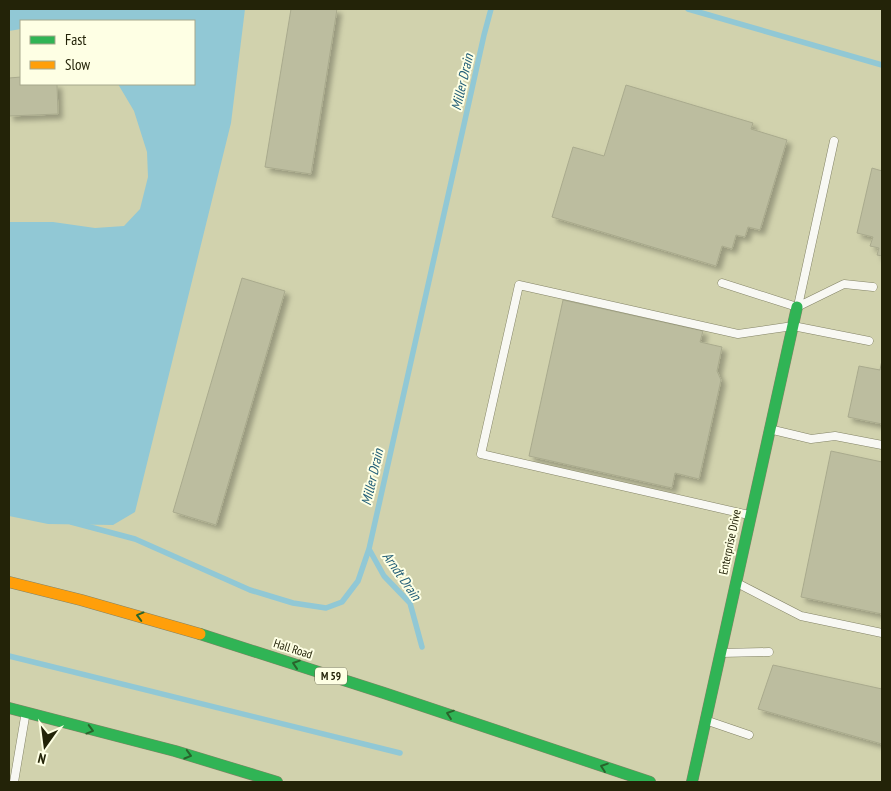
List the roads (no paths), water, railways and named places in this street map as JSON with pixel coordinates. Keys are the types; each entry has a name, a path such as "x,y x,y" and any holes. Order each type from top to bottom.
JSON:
{"main road":[{"name":"Enterprise Drive","path":"692,782 768,428 797,308"},
{"name":"Hall Road","path":"9,582 50,591 176,626 441,711 650,782"},
{"path":"9,708 244,777 277,782"}],"lane":[{"path":"797,308 834,141"},
{"path":"750,515 481,454 519,284 738,334 793,326 869,341"},
{"path":"722,284 797,308 844,284 872,287"},
{"path":"768,428 811,439 835,436 882,445"},
{"path":"736,582 802,616 882,633"},
{"path":"720,653 769,652"},
{"path":"14,782 26,713"},
{"path":"706,720 749,735"}],"water":[{"path":"9,9 245,9 231,123 135,512 113,525 48,524 9,516 9,222 53,222 95,228 124,226 140,209 148,177 147,152 134,111 119,85 195,85 195,20 20,20 20,29 9,31"}],"waterway":[{"name":"Miller Drain","path":"71,522 135,539 250,590 293,603 326,608 342,602 358,581 369,549 491,9"},
{"name":"Miller Drain","path":"688,9 882,65"},
{"name":"Arndt Drain","path":"369,549 384,576 410,603 422,647"},
{"path":"9,656 400,753"}]}
